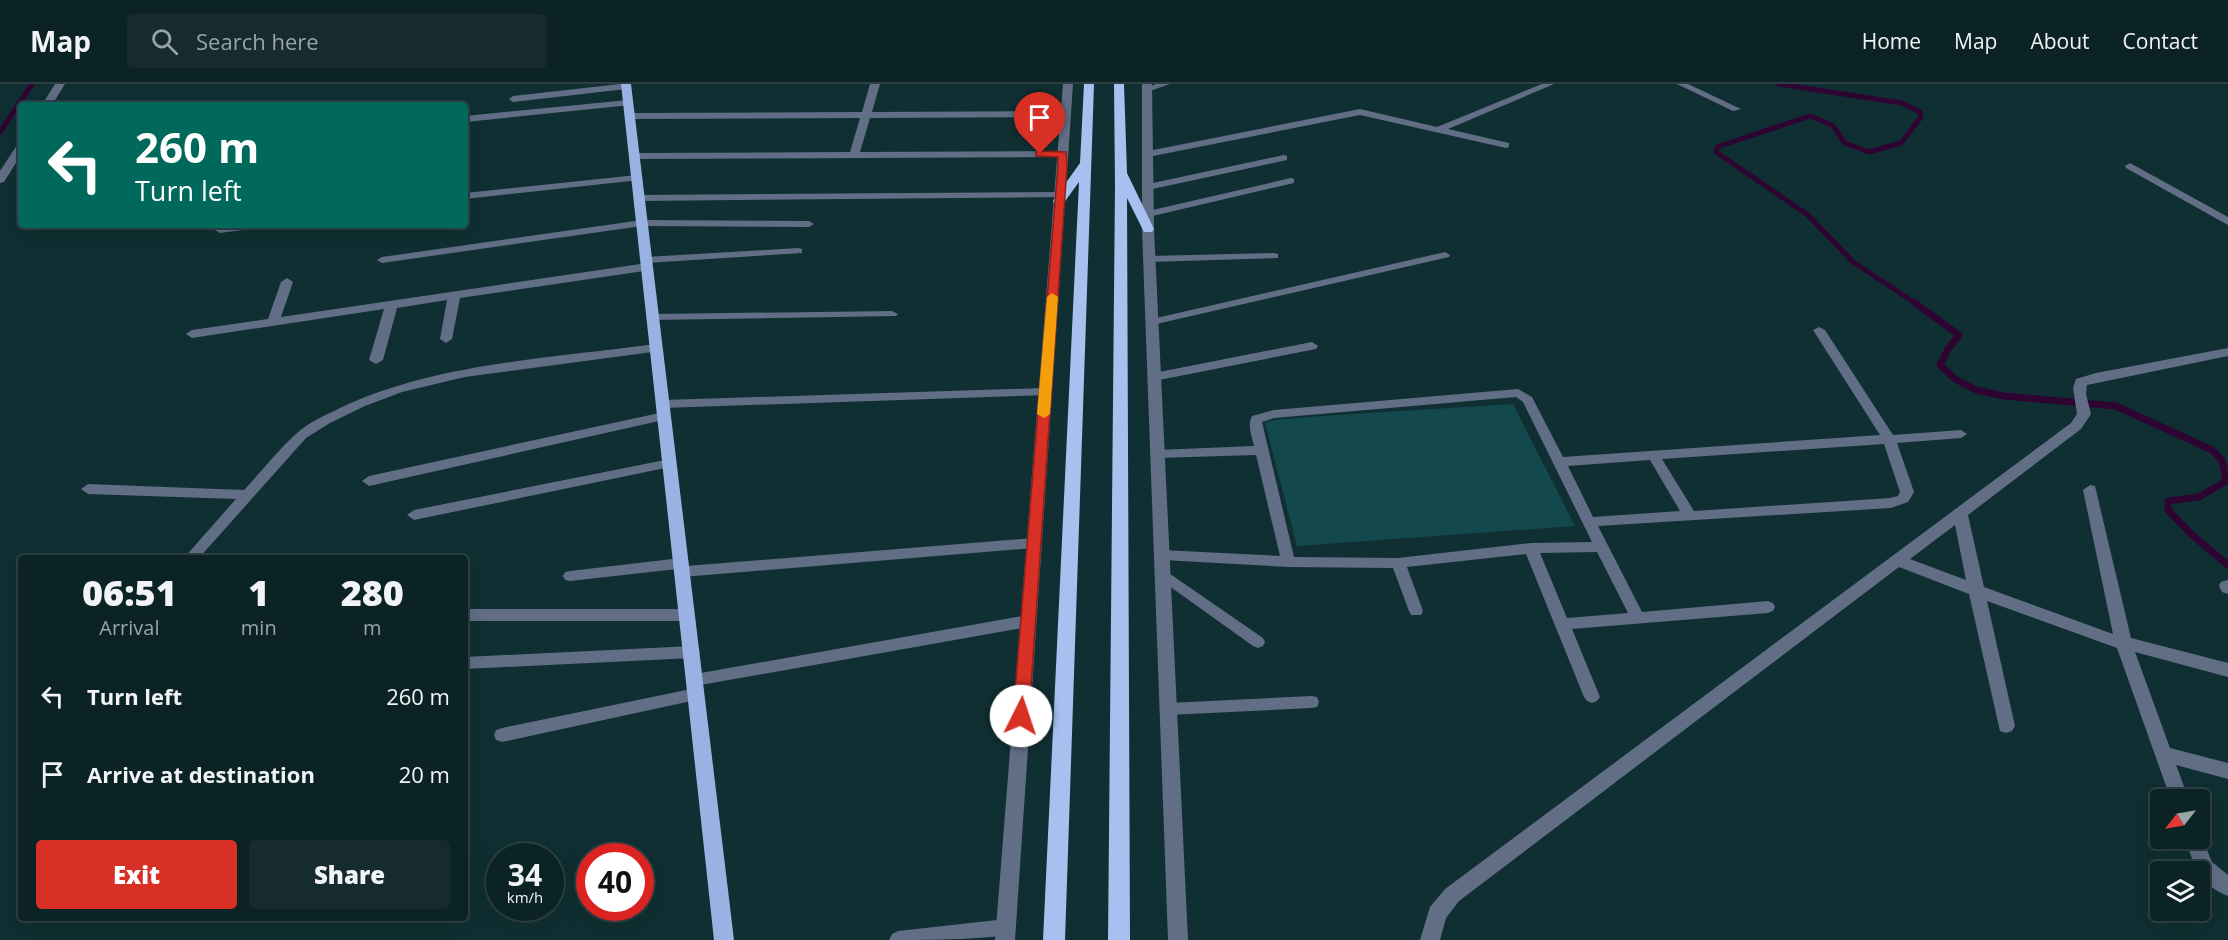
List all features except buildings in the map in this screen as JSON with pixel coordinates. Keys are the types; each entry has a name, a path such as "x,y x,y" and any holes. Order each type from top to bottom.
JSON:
{"highway":[{"path":"1054,940 1089,84"},
{"path":"1119,84 1121,170 1119,940"},
{"path":"1059,198 1084,166"},
{"path":"1121,170 1148,222"}],"main road":[{"path":"626,85 724,940"}],"street":[{"path":"49,102 60,84"},
{"path":"854,155 875,84"},
{"path":"1005,934 1068,84"},
{"path":"1147,86 1149,259 1178,940"},
{"path":"629,109 866,114 1065,114"},
{"path":"0,180 18,152"},
{"path":"634,156 1063,154"},
{"path":"2130,166 2228,222"},
{"path":"639,198 1059,198"},
{"path":"192,334 454,295 647,263"},
{"path":"273,322 287,282"},
{"path":"446,339 454,295"},
{"path":"376,360 392,304"},
{"path":"1430,940 1437,914 1452,895 2076,426 2084,418 2085,411 2079,387 2086,379 2225,355"},
{"path":"2090,490 2124,645 2176,789"},
{"path":"1960,514 2006,726"},
{"path":"1898,561 2124,645 2228,670"},
{"path":"2163,754 2228,771"},
{"path":"2198,849 2204,867 2228,887"}],"lane":[{"path":"1147,86 1166,84"},
{"path":"1440,129 1550,84"},
{"path":"1681,84 1736,109"},
{"path":"513,99 626,85"},
{"path":"468,119 629,109"},
{"path":"1148,154 1347,113 1372,113 1506,145"},
{"path":"1148,187 1284,158"},
{"path":"468,196 637,178"},
{"path":"1148,222 1291,182"},
{"path":"382,260 642,223 809,224"},
{"path":"220,230 235,228"},
{"path":"647,263 798,251"},
{"path":"1152,322 1445,255"},
{"path":"1149,259 1274,256"},
{"path":"653,317 892,314"},
{"path":"1589,522 1891,503 1903,499 1907,492 1889,439 1819,330"},
{"path":"1154,377 1312,346"},
{"path":"194,555 302,435 361,403 398,389 465,372 656,348"},
{"path":"369,481 664,410 1045,392"},
{"path":"1288,562 1254,424 1256,419 1262,415 1510,392 1524,395 1528,400 1637,617"},
{"path":"1559,462 1961,434"},
{"path":"1157,454 1261,450"},
{"path":"1654,456 1690,516"},
{"path":"414,515 669,463"},
{"path":"88,489 248,495"},
{"path":"570,576 1034,543"},
{"path":"1162,555 1288,562 1398,563 1531,548 1602,547"},
{"path":"1531,548 1592,697"},
{"path":"1398,563 1416,611"},
{"path":"1163,574 1258,642"},
{"path":"1562,624 1768,607"},
{"path":"468,615 687,615"},
{"path":"502,735 695,687 1028,621"},
{"path":"468,663 692,652"},
{"path":"1168,709 1311,702"},
{"path":"898,940 1005,934"}],"waterway":[{"path":"20,102 32,84"},
{"path":"1778,84 1902,103 1920,112 1921,117 1901,143 1869,152 1845,143 1832,125 1810,116 1717,147 1716,152 1808,215 1853,262 1917,304"},
{"path":"0,132 18,105"},
{"path":"1915,303 1959,335 1948,349 1940,365 1955,379 1976,390 2004,396 2116,406 2212,450 2222,460 2226,481 2199,497 2168,501 2168,510 2191,534 2228,565"}],"slow traffic":[{"path":"1044,414 1052,297"}],"route":[{"path":"1021,716 1063,166 1063,154 1040,154"}]}
